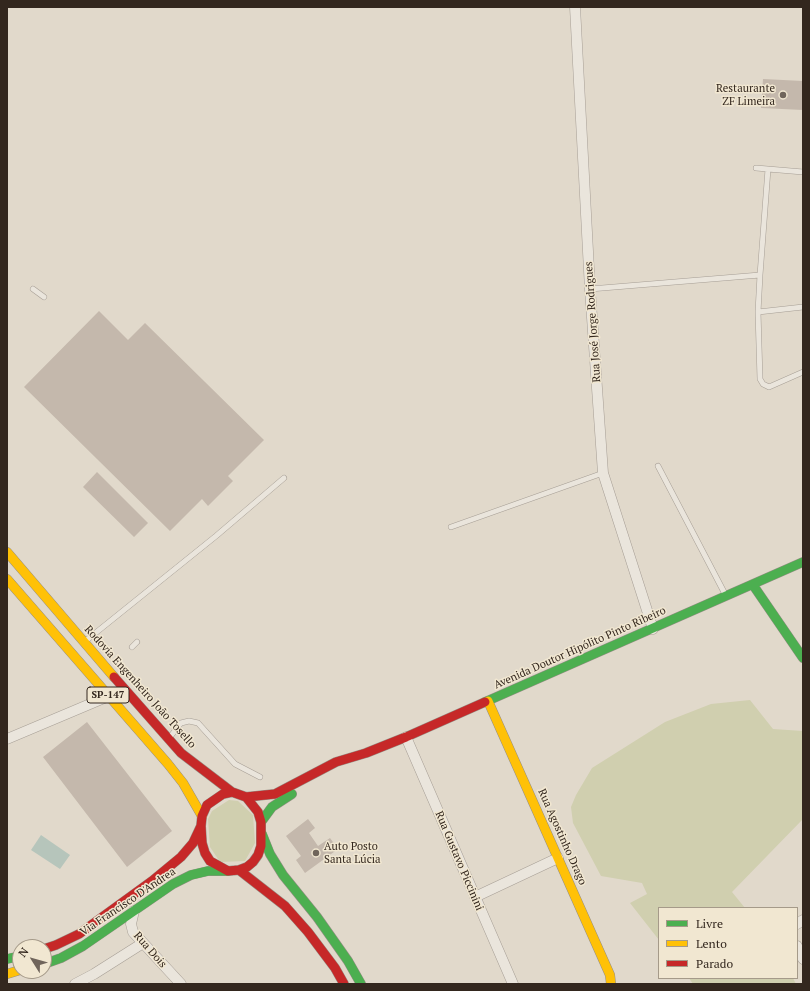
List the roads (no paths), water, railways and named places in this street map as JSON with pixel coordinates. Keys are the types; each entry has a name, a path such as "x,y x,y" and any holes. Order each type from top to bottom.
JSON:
{"main road":[{"name":"Rodovia Engenheiro João Tosello","path":"7,552 181,753 232,792"},
{"name":"Avenida Doutor Hipólito Pinto Ribeiro","path":"246,797 275,794 336,762 366,753 406,737 727,597 803,562"},
{"name":"SP-147","path":"7,579 168,764 183,783 202,816"},
{"path":"753,585 803,658"},
{"name":"Rua Agostinho Drago","path":"488,701 610,975 611,984"},
{"name":"Avenida Doutor Hipólito Pinto Ribeiro","path":"261,827 265,815 280,801 366,753"},
{"path":"261,827 261,846 258,855 247,867 239,870 228,871 210,861 205,853 202,843 201,826 202,816 207,805 223,794 232,792 246,797 258,812 261,827 270,854 283,875 317,917 348,961 361,984"},
{"name":"Via Francisco D'Andrea","path":"52,946 79,934 158,876 181,857 193,843 201,826"},
{"path":"239,870 284,906 294,916 335,968 344,984"},
{"name":"Via Francisco D'Andrea","path":"52,961 83,946 173,884 191,874 208,871 228,871"}],"street":[{"name":"Rua José Jorge Rodrigues","path":"574,7 590,289 603,473 653,629"},
{"path":"7,739 109,696"},
{"name":"Rua Gustavo Piccinini","path":"406,737 513,984"},
{"path":"475,897 558,858"},
{"name":"Rua Dois","path":"134,911 131,924 133,932 181,984"},
{"path":"75,984 94,974 143,943"},
{"path":"798,948 803,959"}],"lane":[{"path":"756,168 803,172"},
{"path":"768,169 758,312 760,379 763,384 768,387 803,372"},
{"path":"590,289 760,275"},
{"path":"33,289 44,297"},
{"path":"758,312 803,307"},
{"path":"658,466 727,597"},
{"path":"451,527 603,473"},
{"path":"84,642 216,536 284,478"},
{"path":"132,647 137,642"},
{"path":"168,739 181,723 189,721 198,723 235,764 246,771 260,776"}],"place":[{"name":"Restaurante ZF Limeira","path":"783,95"},
{"name":"Auto Posto Santa Lúcia","path":"316,853"}]}
